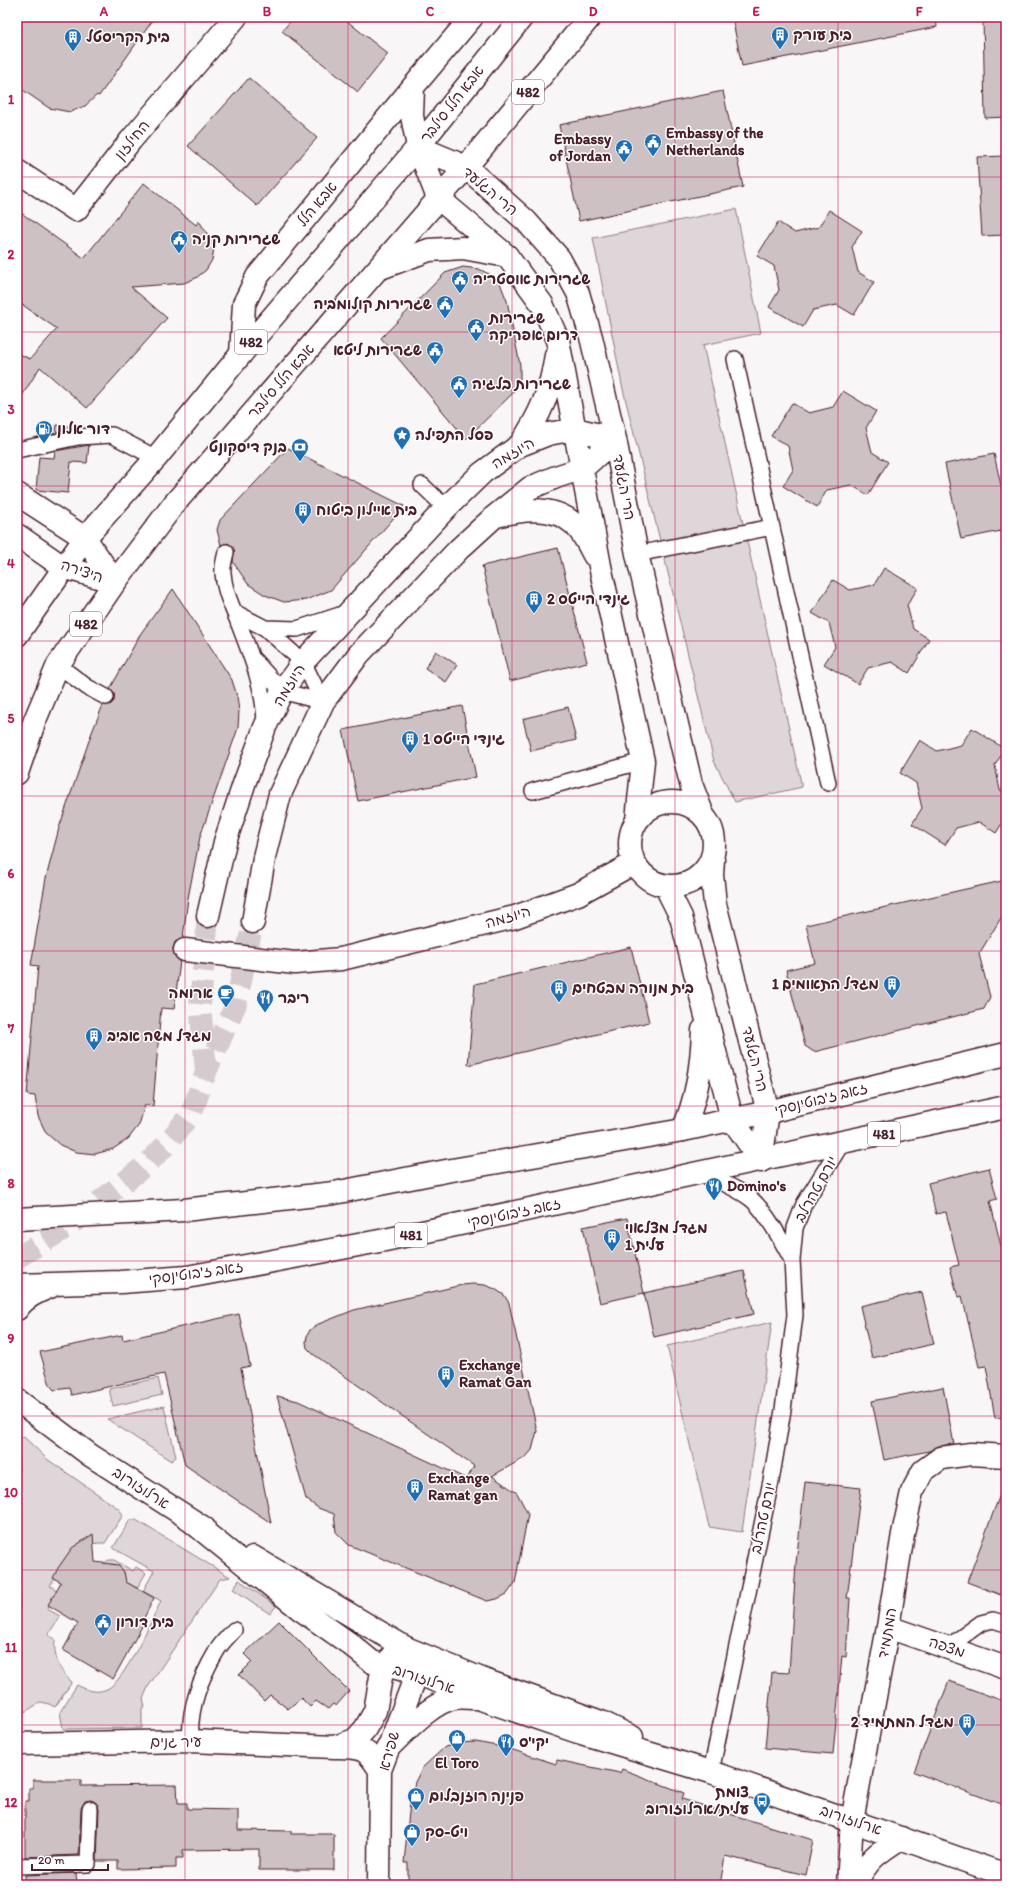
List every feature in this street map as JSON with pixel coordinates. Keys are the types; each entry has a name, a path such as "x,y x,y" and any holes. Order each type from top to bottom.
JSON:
{"street":[{"name":"החילזון","path":"17,170 76,210 131,140 235,17"},
{"name":"אבא הלל","path":"241,354 244,304 257,277 472,17"},
{"name":"אבא הלל סילבר","path":"17,636 63,567 85,538 156,458 241,354 418,147 522,17"},
{"name":"אבא הלל סילבר","path":"17,773 35,720 58,665 115,582 174,504 466,167 590,17"},
{"path":"413,87 412,116 418,147 438,198 507,256 542,304 558,340 600,566 643,761 637,820"},
{"name":"הרי הגלעד","path":"418,147 466,167 526,221 559,258 578,293 592,337 615,439 637,554 691,784 703,815"},
{"path":"377,270 429,250 463,248 507,256"},
{"path":"520,445 535,424 545,399 552,378 558,340"},
{"name":"היוזמה","path":"208,916 225,842 265,727 282,691 303,662 446,508 482,473 520,445 548,434 575,429 615,439"},
{"path":"252,922 265,853 280,794 323,702 359,654 459,549 494,517 530,488 583,468 615,439"},
{"name":"היצירה","path":"17,494 85,538 115,582"},
{"path":"494,517 510,512 528,510 548,511 564,517 575,526 585,539 600,566"},
{"name":"היצירה","path":"17,536 63,567 115,582"},
{"path":"669,802 682,803 693,807 703,815 710,824 714,836 715,847 713,859 708,869 699,878 689,884 678,887 666,887 653,882 642,874 634,863 630,852 630,841 632,830 637,820 646,811 657,805 669,802"},
{"name":"הרי הגלעד","path":"713,859 712,875 715,904 768,1112 761,1161"},
{"name":"היוזמה","path":"185,950 296,963 341,959 515,917 578,894 634,863"},
{"path":"666,887 681,917 732,1119 761,1161"},
{"path":"683,1130 692,1106 699,1073 704,1006"},
{"name":"זאב ז'בוטינסקי","path":"17,1219 184,1210 334,1193 446,1171 683,1130 768,1112 1006,1054"},
{"name":"זאב ז'בוטינסקי","path":"17,1285 121,1282 187,1277 385,1240 761,1161 1006,1107"},
{"path":"17,1309 26,1299 38,1291 57,1284"},
{"name":"ארלוזורוב","path":"17,1400 90,1455 191,1521 406,1648 484,1680 601,1722 703,1770"},
{"name":"ארלוזורוב","path":"17,1415 90,1455"},
{"name":"המתמיד","path":"848,1885 852,1821 888,1627 903,1534 912,1492 923,1472 941,1458 971,1454 1006,1456"},
{"name":"ארלוזורוב","path":"191,1521 300,1609 350,1644 372,1662 417,1674 478,1698 578,1732 703,1770 1006,1875"},
{"name":"מצפה","path":"888,1627 1006,1668"},
{"path":"384,1666 394,1655 406,1648 414,1661 417,1674"},
{"name":"עיר גנים","path":"335,1747 355,1740 365,1729 375,1711 384,1666"},
{"name":"שפירא","path":"378,1885 380,1770 417,1674"},
{"path":"387,1749 418,1720 442,1703 454,1698 478,1698"},
{"name":"עיר גנים","path":"17,1744 191,1741 361,1748 371,1755 380,1770"},
{"path":"855,1885 868,1861 881,1850 901,1838"}],"lane":[{"path":"735,359 828,782"},
{"path":"17,450 78,437 112,435 156,458"},
{"path":"422,485 446,508"},
{"path":"637,554 772,527"},
{"path":"226,552 223,571 226,591 251,657 264,704 265,727"},
{"path":"234,612 265,628 303,662 323,702"},
{"path":"265,628 297,629 347,613"},
{"path":"251,657 282,691 323,702"},
{"path":"58,665 87,687 106,697"},
{"path":"533,791 643,761"},
{"name":"יורם טהרלב","path":"703,1770 771,1480 783,1410 796,1315 792,1260 795,1228 804,1204 842,1143"},
{"name":"יורם טהרלב","path":"701,1173 732,1187 752,1200 777,1231 792,1260"},
{"path":"948,1647 981,1624 993,1620 1006,1624"},
{"path":"191,1741 190,1725 193,1700 216,1651 234,1630"},
{"path":"17,1866 88,1864 90,1809"}],"shaded area":[{"path":"736,209 761,333 703,345 802,787 735,802 714,761 622,385 593,238"},
{"path":"772,1322 742,1532 709,1527 667,1346"},
{"path":"158,1378 162,1395 113,1406 109,1389"},
{"path":"164,1406 176,1457 171,1461 107,1419"},
{"path":"24,1437 47,1459 119,1509 123,1515 105,1543 85,1546 71,1555 60,1569 50,1586 59,1591 47,1609 60,1616 48,1635 55,1639 55,1651 58,1663 67,1678 72,1682 55,1707 41,1702 23,1713 18,1711 20,1511 19,1482 17,1482 17,1471 19,1471 17,1441"},
{"path":"130,1520 136,1520 230,1577 220,1579 148,1687 143,1699 145,1706 142,1708 142,1728 63,1729 60,1712 77,1685 88,1690 99,1691 107,1689 114,1684 122,1675 137,1650 161,1601 143,1591 154,1571 113,1548"},
{"path":"109,1560 114,1560 133,1571 136,1567 146,1573 137,1588 124,1581 124,1572 119,1566 113,1564 99,1566"},
{"path":"239,1580 276,1606 270,1614 233,1589"}],"building":[{"name":"בית הקריסטל","path":"17,17 155,17 99,96 97,95 85,106 70,112 49,108 17,86"},
{"path":"294,17 342,17 388,54 358,92 282,31"},
{"name":"בית עורק","path":"732,17 936,17 937,27 742,66"},
{"path":"983,17 1006,17 1006,117 985,118"},
{"path":"249,78 317,138 257,206 188,146"},
{"path":"723,91 743,187 579,221 559,125"},
{"path":"1006,156 1006,235 982,236 977,157"},
{"path":"144,183 196,225 199,221 210,238 214,248 212,260 206,270 196,278 184,283 131,287 167,318 87,408 40,367 17,404 17,353 30,359 57,329 17,301 17,210 84,258"},
{"path":"829,210 862,231 852,247 858,272 874,282 854,315 837,305 813,310 803,327 769,307 779,290 774,266 757,256 778,222 795,233 819,227"},
{"path":"463,267 479,269 491,275 500,283 507,301 520,365 520,381 512,394 466,439 381,338 445,273"},
{"path":"843,391 876,411 866,428 872,452 888,462 868,495 851,485 827,490 817,507 783,486 793,470 788,446 771,436 792,403 809,413 833,407"},
{"path":"57,425 83,428 56,432"},
{"path":"89,445 87,463 71,462 68,493 36,490 39,457 54,458 55,451"},
{"name":"בית איילון ביטוח","path":"288,448 404,506 331,590 306,600 284,602 265,595 248,584 233,562 234,549 228,543 221,545 217,530 220,520"},
{"path":"994,454 1006,508 1006,530 961,539 945,464"},
{"name":"גינדי הייטס 2","path":"558,548 587,662 510,681 482,566"},
{"path":"884,568 918,588 907,605 913,629 929,639 909,673 892,662 868,668 858,684 824,664 835,647 829,623 812,613 833,580 850,590 874,585"},
{"path":"173,589 232,680 237,696 239,711 238,728 200,837 188,898 183,938 175,942 173,948 174,955 180,961 174,1009 161,1008 153,1106 145,1105 139,1125 128,1139 113,1149 95,1154 76,1152 60,1145 46,1133 38,1116 35,1096 27,1095 38,966 31,965 46,878 59,828 92,732 103,705 110,705 114,701 114,693 110,689 141,633"},
{"path":"436,651 457,665 446,682 425,668"},
{"name":"גינדי הייטס 1","path":"462,706 476,777 358,801 343,730"},
{"path":"568,707 576,740 531,751 523,719"},
{"path":"972,728 1005,749 995,765 1000,790 1006,793 1006,817 996,833 979,822 956,828 945,845 912,824 922,808 916,783 900,773 920,740 937,751 961,745"},
{"path":"1006,880 1006,918 1001,918 979,954 990,997 984,1009 814,1052 805,1046 786,970 815,963 806,925"},
{"name":"בית מנורה מבטחים","path":"631,947 649,1022 468,1065 475,984"},
{"path":"989,1168 997,1199 990,1201 1003,1254 1006,1253 1006,1417 995,1418 986,1366 979,1367 962,1296 958,1297 950,1267 959,1265 946,1212 936,1214 928,1183"},
{"path":"627,1218 644,1293 600,1303 583,1227"},
{"name":"מגדל מצלאוי עלית 1","path":"744,1271 754,1314 654,1337 644,1293"},
{"path":"462,1285 485,1285 495,1289 504,1295 509,1303 537,1431 532,1450 526,1457 492,1476 517,1493 528,1514 515,1583 507,1594 497,1599 487,1601 349,1545 336,1532 334,1514 318,1508 306,1499 277,1396 298,1401 467,1479 474,1466 313,1354 307,1348 306,1342 310,1330 316,1325 354,1310"},
{"path":"922,1292 934,1344 872,1358 860,1306"},
{"path":"239,1314 250,1366 241,1368 271,1523 185,1465 164,1374 72,1395 70,1388 54,1390 50,1385 40,1352 122,1335 123,1340"},
{"path":"943,1387 954,1444 939,1446 929,1451 884,1460 872,1401"},
{"path":"805,1482 861,1488 847,1598 850,1598 846,1657 842,1656 833,1754 765,1748 772,1672 789,1673 796,1563"},
{"path":"1004,1484 1006,1484 1006,1597 967,1582"},
{"name":"בית דורון","path":"93,1534 95,1562 118,1565 124,1572 126,1582 154,1598 144,1618 146,1619 113,1679 63,1650 78,1623 48,1605 61,1582 53,1578 58,1568 72,1548"},
{"path":"279,1621 349,1691 336,1706 333,1704 328,1709 316,1701 310,1707 301,1698 288,1709 270,1695 264,1701 239,1675 252,1662 244,1654"},
{"name":"מגדל המתמיד 2","path":"949,1681 1006,1702 1006,1806 914,1772"},
{"path":"476,1742 507,1748 556,1764 557,1760 620,1773 622,1769 684,1793 682,1799 813,1840 806,1875 725,1856 720,1885 408,1885 408,1863 404,1863 410,1802 415,1782 423,1767 445,1747 459,1743"},
{"path":"33,1780 81,1780 81,1786 177,1785 178,1803 187,1803 187,1809 238,1810 238,1830 291,1831 291,1834 334,1834 334,1870 259,1870 259,1849 183,1850 183,1858 176,1858 176,1868 118,1869 118,1861 97,1861 99,1809 95,1802 91,1800 85,1801 81,1808 79,1855 25,1857 25,1801 29,1801 29,1788 33,1788"},
{"path":"76,1873 77,1885 25,1885 25,1875"}],"tunnel":[{"path":"206,1070 200,1005 208,916"},
{"path":"17,1258 69,1226 147,1164 168,1143 192,1112 206,1072 236,1004 253,922"}],"place":[{"name":"בית עורק","path":"780,50"},
{"name":"בית הקריסטל","path":"73,52"},
{"name":"Embassy of the Netherlands","path":"653,157"},
{"name":"Embassy of Jordan","path":"624,163"},
{"name":"שגרירות קניה","path":"179,254"},
{"name":"שגרירות אוסטריה","path":"460,294"},
{"name":"שגרירות קולומביה","path":"445,319"},
{"name":"שגרירות דרום אפריקה","path":"476,342"},
{"name":"שגרירות ליטא","path":"435,365"},
{"name":"שגרירות בלגיה","path":"459,399"},
{"name":"דור אלון","path":"44,444"},
{"name":"פסל התפילה","path":"402,450"},
{"name":"בנק דיסקונט","path":"300,462"},
{"name":"בית איילון ביטוח","path":"303,525"},
{"name":"גינדי הייטס 2","path":"534,614"},
{"name":"גינדי הייטס 1","path":"410,754"},
{"name":"מגדל התאומים 1","path":"892,999"},
{"name":"בית מנורה מבטחים","path":"559,1003"},
{"name":"ארומה","path":"226,1008"},
{"name":"ריבר","path":"265,1013"},
{"name":"מגדל משה אביב","path":"94,1051"},
{"name":"Domino's","path":"714,1201"},
{"name":"מגדל מצלאוי עלית 1","path":"612,1252"},
{"name":"Exchange Ramat Gan","path":"446,1389"},
{"name":"Exchange Ramat gan","path":"415,1502"},
{"name":"בית דורון","path":"103,1637"},
{"name":"מגדל המתמיד 2","path":"967,1737"},
{"name":"El Toro","path":"457,1753"},
{"name":"יקי'ס","path":"506,1757"},
{"name":"פנינה רוזנבלום","path":"416,1811"},
{"name":"צומת עלית/ארלוזורוב","path":"762,1816"},
{"name":"ויט-סק","path":"412,1847"}]}
